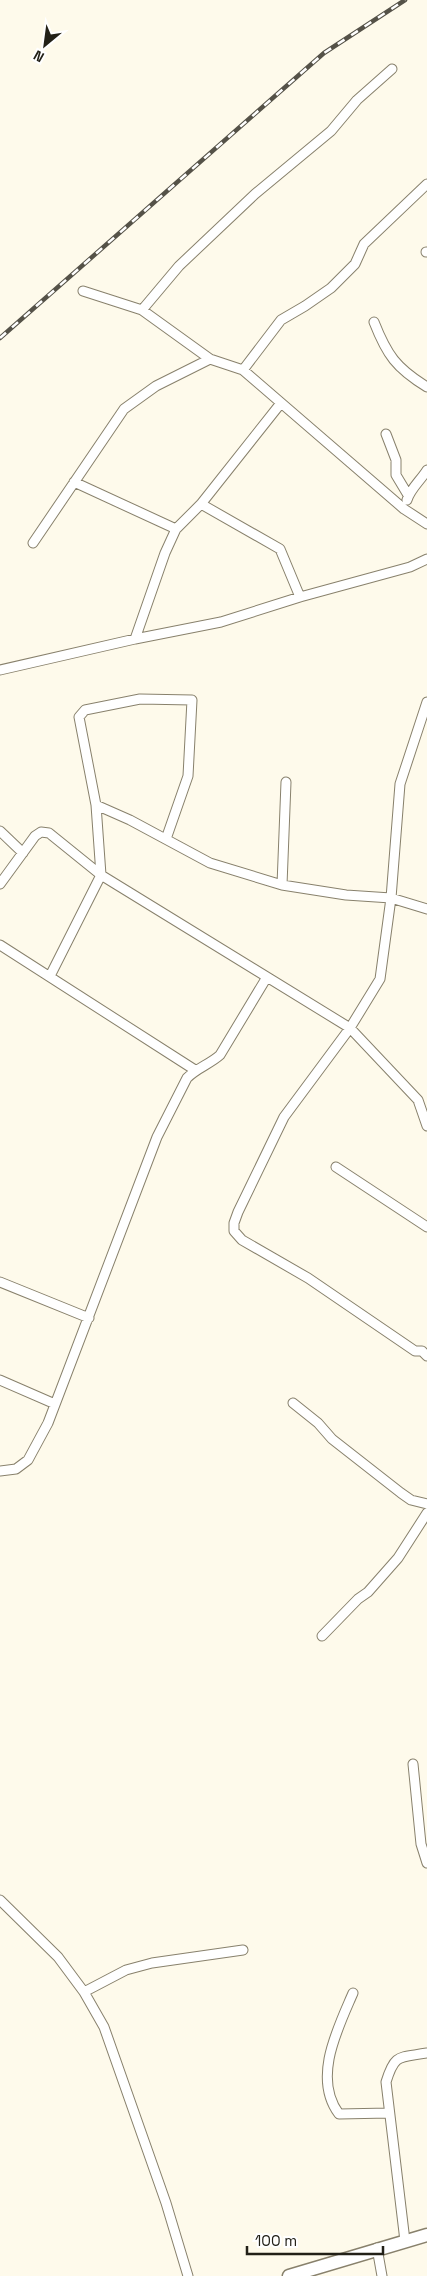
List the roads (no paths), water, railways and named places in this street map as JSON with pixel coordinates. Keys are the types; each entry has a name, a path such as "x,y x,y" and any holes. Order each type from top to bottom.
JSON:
{"main road":[{"path":"289,2276 427,2235"}],"street":[{"path":"142,310 179,266 255,194 331,131 357,100 392,69"},
{"path":"243,370 281,320 331,288 355,264 364,244 427,184"},
{"path":"83,291 142,310 210,359 243,370 404,509 427,524"},
{"path":"374,322 385,350 409,376 427,387"},
{"path":"33,542 124,409 156,386 210,359"},
{"path":"135,639 155,579 176,529 201,504 281,404"},
{"path":"386,434 396,460 396,476 408,494"},
{"path":"404,509 408,494 419,483 427,470"},
{"path":"74,482 176,529"},
{"path":"201,504 280,549 300,597"},
{"path":"0,670 135,639 221,622 300,597 410,567 427,559"},
{"path":"50,976 101,875 96,805 80,728 79,717 85,710 140,699 192,700 188,776 166,839"},
{"path":"425,1350 415,1351 308,1278 242,1240 234,1231 236,1217 284,1117 350,1028 380,979 392,898 400,784 427,702"},
{"path":"282,885 286,782"},
{"path":"96,805 210,863 282,885 346,895 392,898 427,909"},
{"path":"0,831 23,853"},
{"path":"0,884 41,832 49,833 101,875 350,1028 418,1100 427,1126"},
{"path":"0,945 195,1070"},
{"path":"0,1471 16,1469 28,1460 48,1423 157,1136 187,1078 195,1070 214,1061 220,1055 267,977"},
{"path":"336,1167 427,1227"},
{"path":"0,1282 89,1318"},
{"path":"0,1380 56,1404"},
{"path":"293,1403 318,1423 332,1438 401,1493 411,1500 427,1504"},
{"path":"322,1636 358,1599 368,1592 398,1558 427,1513"},
{"path":"413,1764 421,1844 427,1863"},
{"path":"0,1900 58,1957 84,1992 104,2027 166,2203 188,2276"},
{"path":"84,1992 126,1970 152,1963 244,1950"},
{"path":"353,1993 332,2040 327,2072 331,2096 339,2114 389,2114"},
{"path":"405,2241 386,2082 392,2064 397,2058 427,2053"},
{"path":"378,2248 382,2276"}],"railway":[{"path":"0,338 324,53 405,0"}]}
